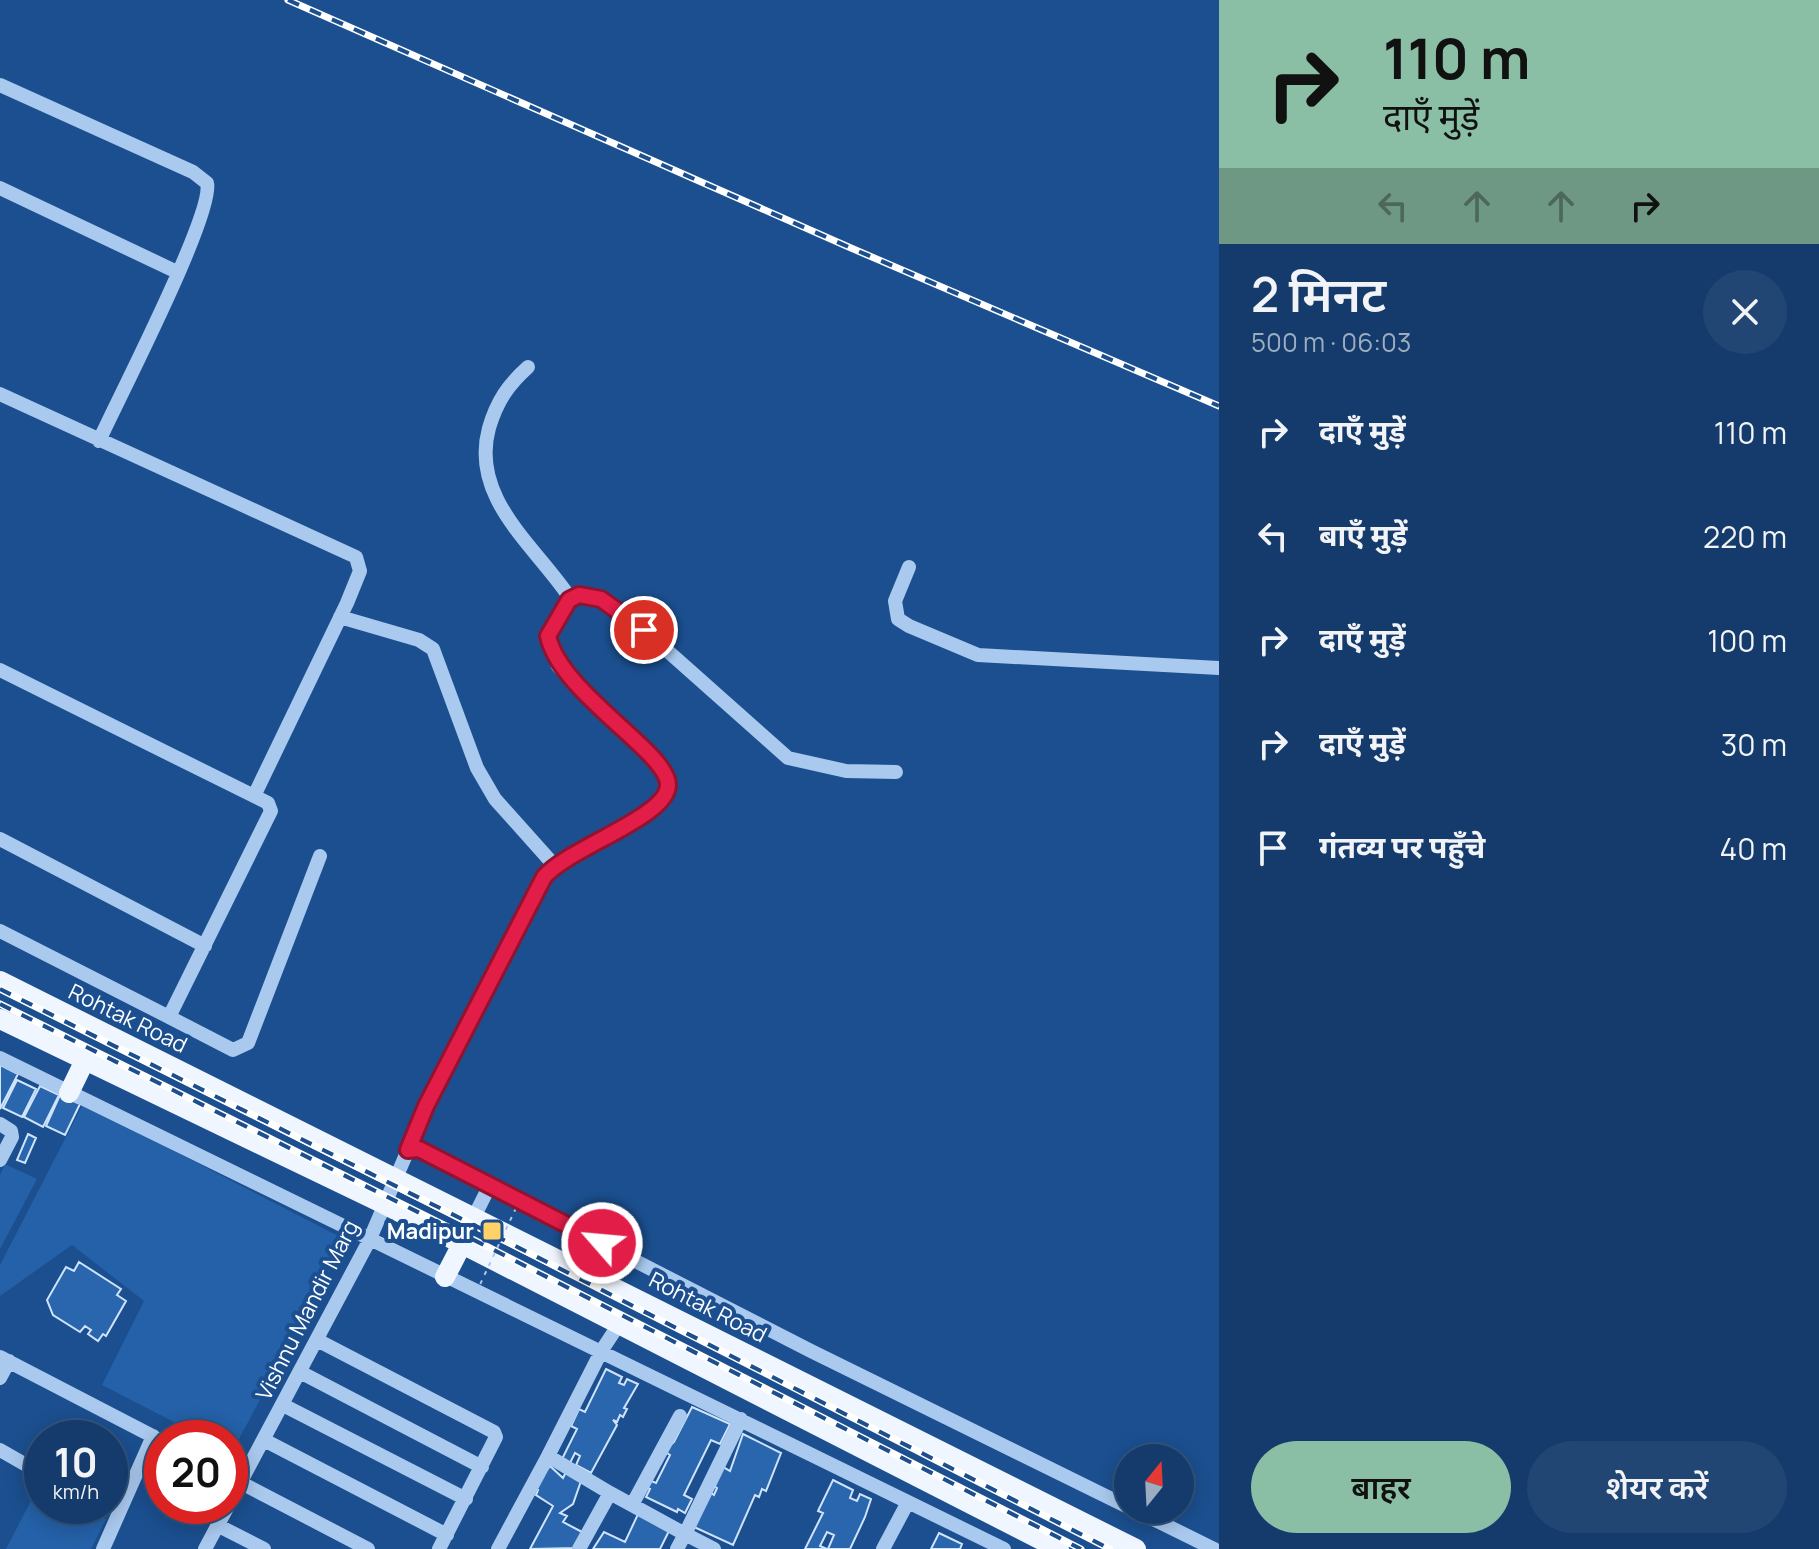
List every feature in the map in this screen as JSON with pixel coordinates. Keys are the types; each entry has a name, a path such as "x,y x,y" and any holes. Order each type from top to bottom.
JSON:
{"main road":[{"name":"Rohtak Road","path":"0,981 1136,1549"},
{"path":"0,1019 384,1204 1059,1549"},
{"path":"69,1093 85,1060"},
{"path":"445,1277 462,1244"}],"street":[{"path":"0,85 202,177 209,190 177,272 99,441"},
{"path":"0,188 177,272"},
{"path":"528,367 504,390 493,413 486,440 486,481 569,600"},
{"path":"0,394 356,557 360,571 254,796"},
{"path":"909,567 895,601 898,619 978,655 1219,668"},
{"path":"340,617 419,640 433,649 477,768 495,799 554,865 654,811 669,787 661,766 558,666 548,636 569,600 579,595 589,595 612,607 644,630 788,758 846,771 896,772"},
{"path":"0,670 268,803 270,819 169,1017"},
{"path":"0,839 205,946"},
{"path":"0,931 233,1050 248,1043 320,856"},
{"name":"Vishnu Mandir Marg","path":"248,1462 264,1440 369,1241 426,1106 544,877 554,865"},
{"path":"0,1058 1004,1549"},
{"path":"0,1124 11,1131 12,1137 0,1159"},
{"path":"408,1150 419,1149 811,1351 1114,1500"},
{"path":"474,1217 490,1185"},
{"path":"498,1549 602,1350 619,1324"},
{"path":"264,1440 443,1542 466,1499 496,1437 494,1432 317,1340"},
{"path":"0,1378 4,1359 144,1432"},
{"path":"300,1372 482,1467"},
{"path":"283,1405 466,1499"},
{"path":"632,1505 680,1416"},
{"path":"677,1549 741,1419"},
{"path":"0,1450 24,1464"},
{"path":"548,1456 714,1549"},
{"path":"103,1549 144,1465"},
{"path":"248,1486 368,1549"},
{"path":"579,1549 610,1493"},
{"path":"883,1549 908,1502"},
{"path":"1163,1524 1214,1549"},
{"path":"217,1525 264,1549"},
{"name":"Vishnu Mandir Marg","path":"205,1549 217,1525"}],"path":[{"path":"481,1288 476,1293 516,1208"}],"shaded area":[{"path":"83,1104 346,1240 248,1422 170,1420 102,1385 144,1301 72,1245 0,1296 0,1265"},
{"path":"5,1164 37,1179 0,1249 0,1175"},
{"path":"24,1514 24,1524 104,1524 91,1549 6,1549"}],"building":[{"path":"0,1065 18,1074 0,1109"},
{"path":"17,1080 36,1089 22,1117 3,1108"},
{"path":"40,1086 59,1095 43,1127 24,1117"},
{"path":"60,1095 80,1104 65,1135 46,1126"},
{"path":"28,1134 36,1138 25,1163 17,1160"},
{"path":"79,1262 121,1289 117,1295 126,1301 106,1336 103,1334 98,1341 88,1334 91,1330 85,1326 80,1332 53,1315 47,1300 66,1267 74,1271"},
{"path":"606,1369 622,1377 619,1383 624,1385 627,1379 638,1384 624,1408 627,1409 623,1417 620,1415 617,1422 613,1420 617,1425 591,1473 576,1465 580,1456 575,1453 570,1463 562,1459 577,1429 571,1426 579,1409 585,1412"},
{"path":"692,1407 730,1424 720,1444 711,1440 684,1495 692,1499 685,1513 646,1497 650,1489 646,1487 649,1480 656,1483 670,1455 664,1451 674,1442"},
{"path":"743,1434 781,1453 766,1491 762,1489 759,1497 755,1495 733,1545 694,1527 711,1493 714,1495 717,1488 714,1486 723,1467 730,1471"},
{"path":"550,1466 563,1478 567,1470 581,1481 573,1504 560,1513 567,1516 563,1522 584,1533 576,1548 530,1549 553,1506 536,1495 538,1490 532,1487"},
{"path":"833,1480 853,1490 850,1498 857,1501 860,1494 871,1499 865,1517 850,1549 828,1549 834,1535 827,1532 820,1546 827,1549 805,1549 823,1513 818,1511"},
{"path":"639,1512 671,1527 660,1549 593,1549 604,1532 625,1542"},
{"path":"939,1533 962,1544 960,1549 931,1549"}],"railway":[{"path":"288,0 1219,406"},
{"path":"0,989 490,1233 1110,1549"},
{"path":"0,1004 484,1245 1081,1549"}],"place":[{"name":"Madipur","path":"492,1231"}],"route":[{"path":"602,1243 419,1149 408,1150 426,1106 544,877 554,865 654,811 665,797 669,787 661,766 558,666 548,636 549,629 569,600 579,595 601,599 644,630"}]}
